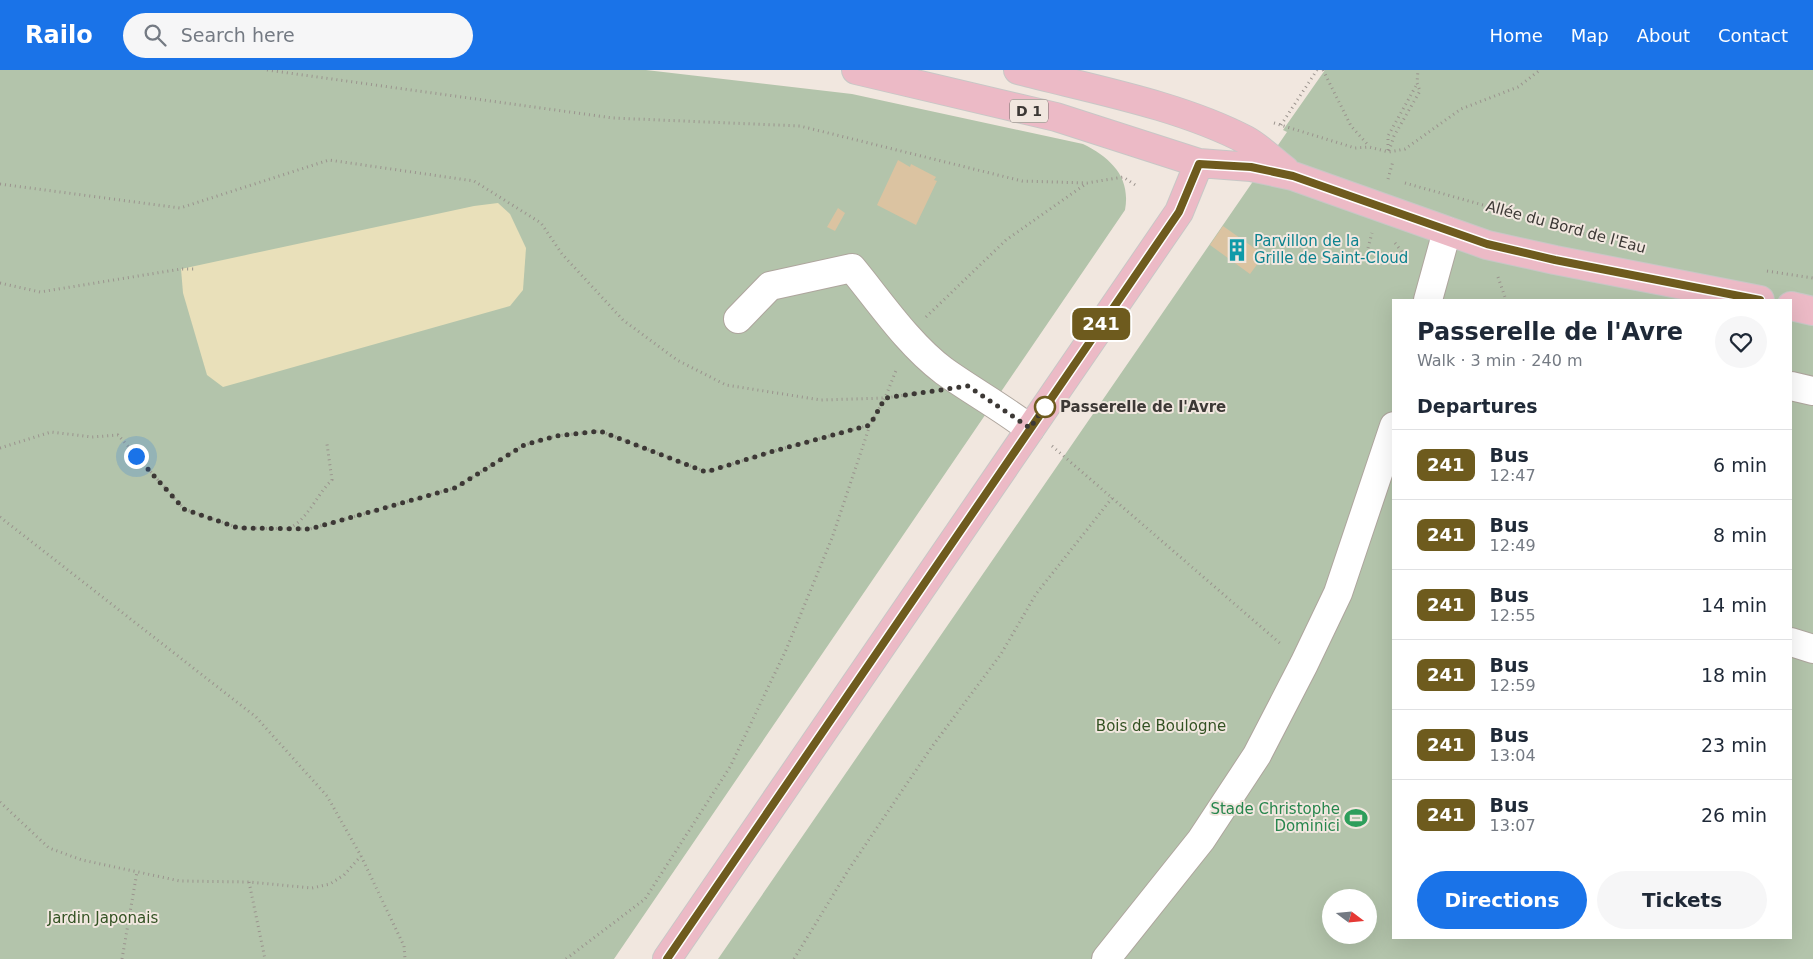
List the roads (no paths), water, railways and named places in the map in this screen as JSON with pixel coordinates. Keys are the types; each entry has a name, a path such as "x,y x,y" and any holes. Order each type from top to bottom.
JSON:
{"main road":[{"name":"D 1","path":"856,70 1056,117 1199,164"},
{"name":"D 1","path":"1018,70 1154,105"},
{"path":"667,959 1179,212 1199,164 1185,139 1154,105"},
{"name":"Allée du Bord de l'Eau","path":"1154,105 1248,141 1293,176"},
{"name":"Allée du Bord de l'Eau","path":"1199,164 1251,167 1293,176 1487,244 1555,260 1755,299"},
{"path":"1792,306 1813,311"}],"lane":[{"path":"1428,299 1447,231"},
{"path":"738,319 770,286 852,268 910,338 944,370 1030,428"},
{"path":"1792,386 1813,391"},
{"path":"1106,959 1201,840 1257,755 1304,664 1338,592 1392,432"},
{"path":"1792,642 1813,649"}],"place":[{"name":"Parvillon de la Grille de Saint-Cloud","path":"1237,250"},
{"name":"Passerelle de l'Avre","path":"1045,407"},
{"name":"Stade Christophe Dominici","path":"1356,818"}],"park label":[{"name":"Bois de Boulogne","path":"1161,726"},
{"name":"Jardin Japonais","path":"103,918"}]}
